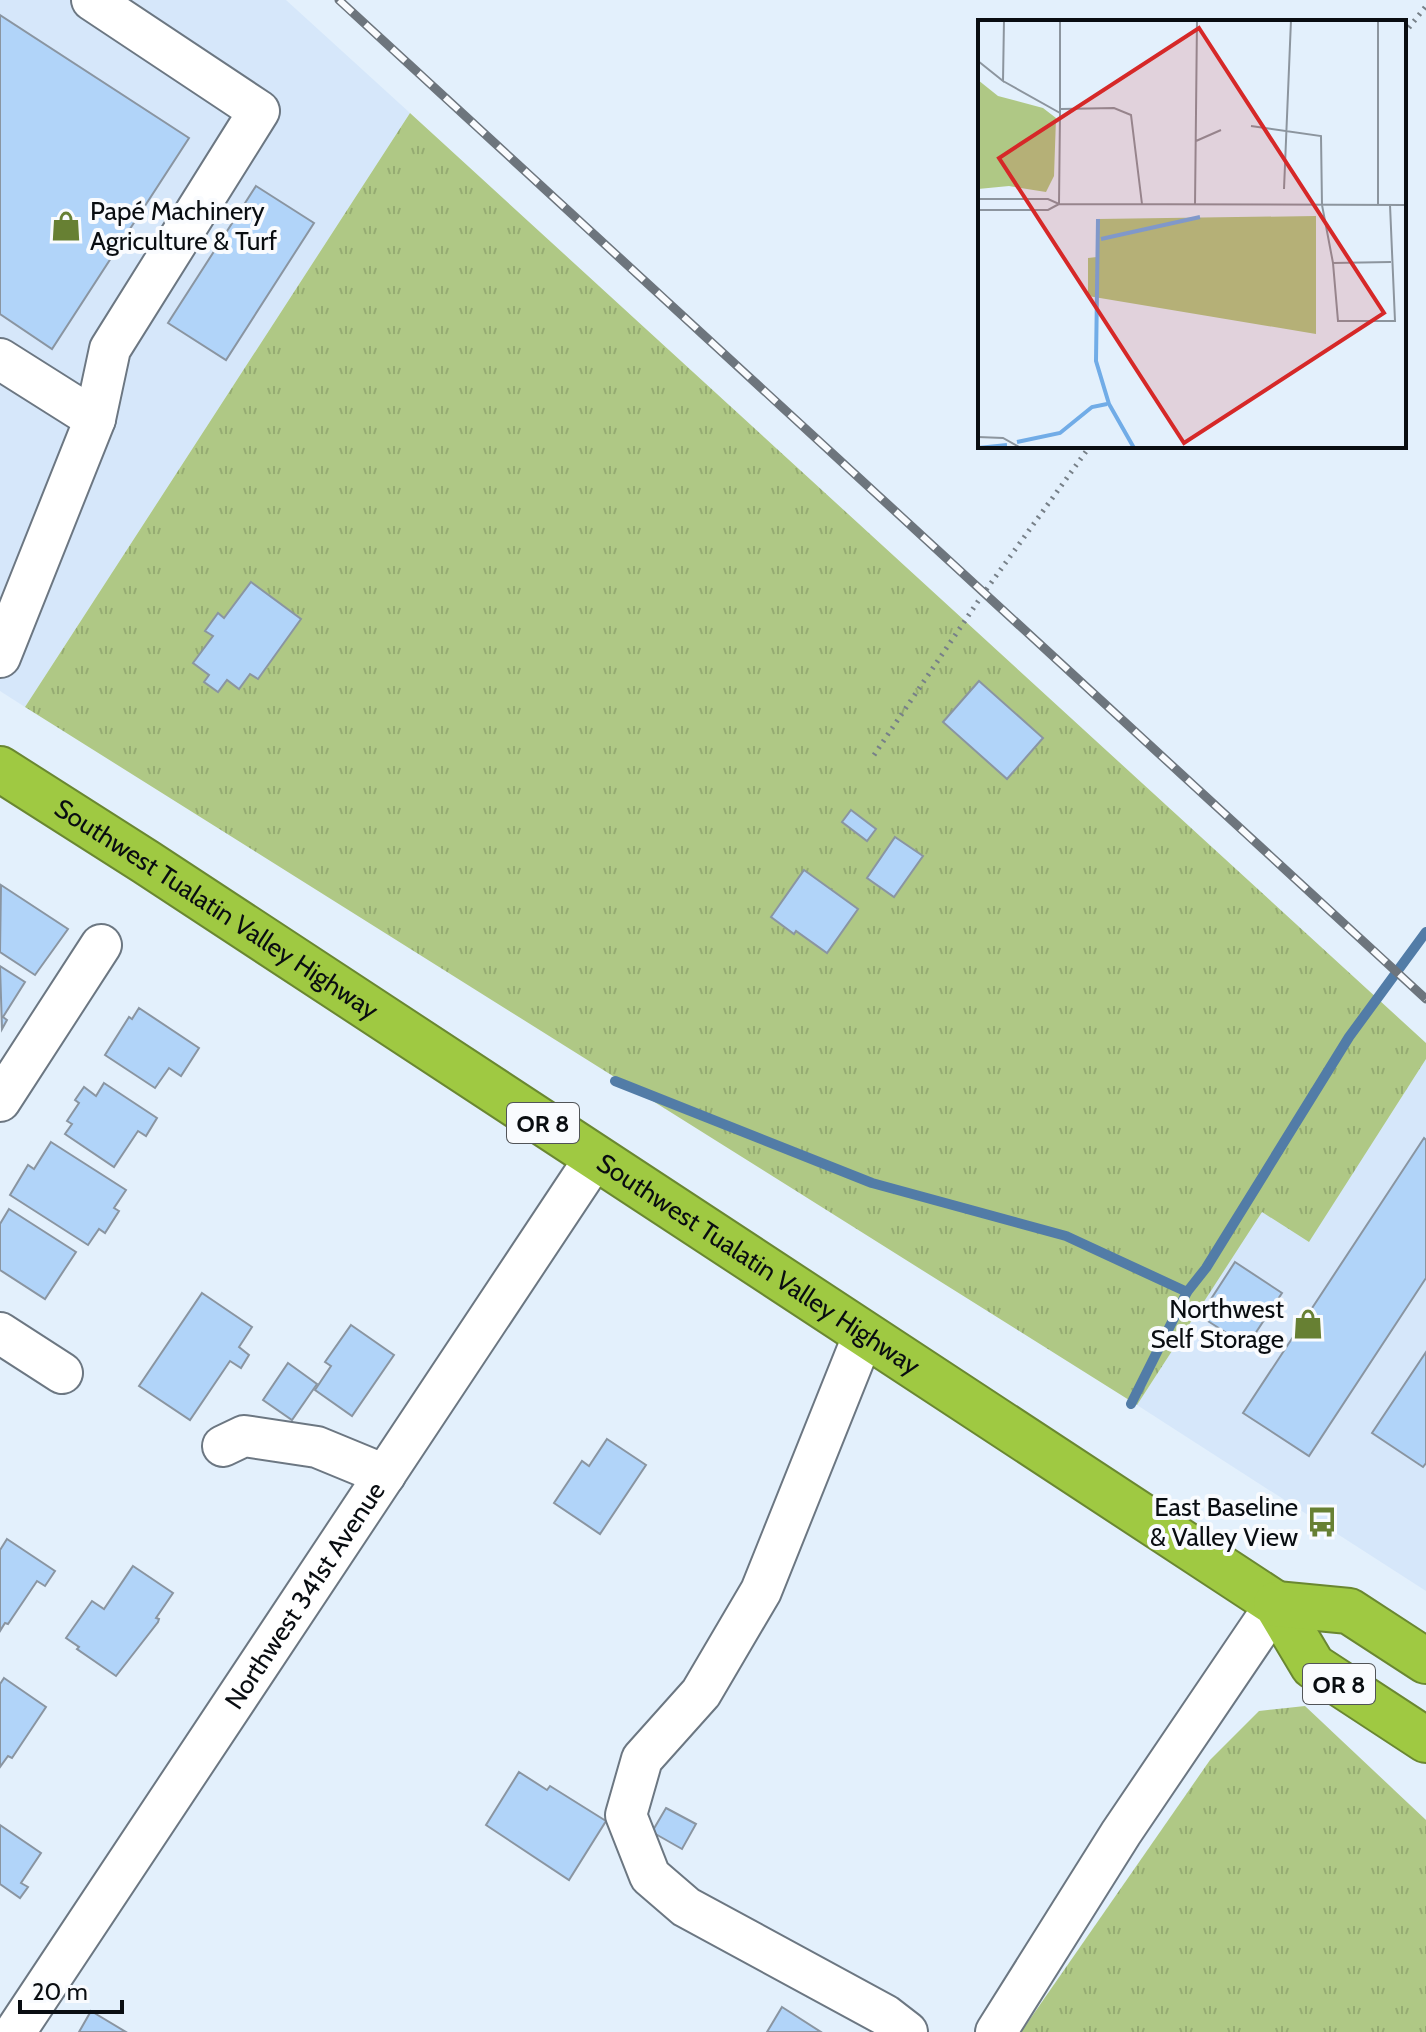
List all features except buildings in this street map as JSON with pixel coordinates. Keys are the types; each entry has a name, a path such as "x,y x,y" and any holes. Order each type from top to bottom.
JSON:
{"highway":[{"name":"Southwest Tualatin Valley Highway","path":"0,769 1276,1604"},
{"name":"OR 8","path":"1276,1604 1349,1611 1426,1661"},
{"name":"OR 8","path":"1276,1604 1313,1666 1426,1740"}],"street":[{"path":"0,657 95,419 110,349 259,111 92,0"},
{"path":"0,359 95,419"},
{"path":"0,1101 101,945"},
{"name":"Northwest 341st Avenue","path":"15,2032 595,1158"},
{"path":"0,1333 62,1373"},
{"path":"864,1334 761,1591 701,1693 642,1759 626,1815 650,1876 686,1907 885,2015 907,2032"},
{"path":"223,1446 244,1436 317,1447 385,1475"},
{"path":"996,2032 1121,1833 1276,1604"}],"path":[{"path":"1406,31 1426,6"},
{"path":"874,755 983,594 1089,448"}],"shaded area":[{"path":"0,0 286,0 410,113 25,707 0,691"},
{"name":"Northwest Self Storage","path":"1426,1059 1426,1591 1137,1405 1262,1211 1309,1241"}],"green space":[{"path":"410,113 1426,1043 1426,1059 1309,1242 1262,1212 1137,1405 25,707"},
{"path":"1305,1706 1426,1820 1426,2032 1021,2032 1210,1760 1259,1711"}],"waterway":[{"path":"1131,1404 1187,1292 1206,1268 1349,1037 1426,932"},
{"path":"615,1081 872,1183 1066,1236 1187,1292"}],"railway":[{"path":"339,0 1426,999"}],"place":[{"name":"Papé Machinery Agriculture & Turf","path":"66,226"},
{"name":"Northwest Self Storage","path":"1308,1324"},
{"name":"East Baseline & Valley View","path":"1322,1522"}]}
